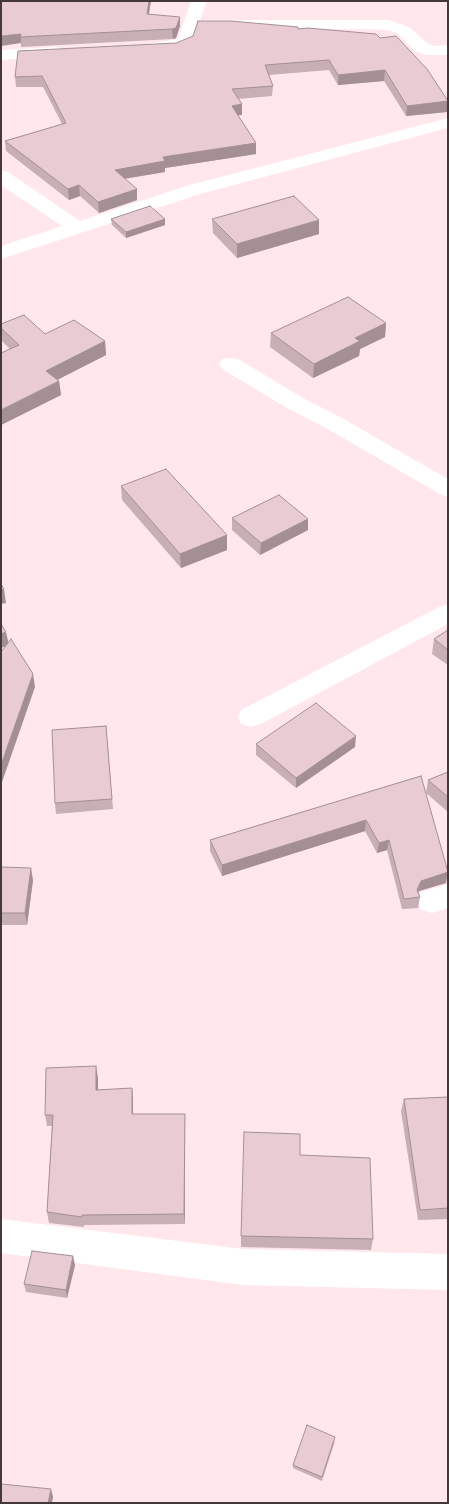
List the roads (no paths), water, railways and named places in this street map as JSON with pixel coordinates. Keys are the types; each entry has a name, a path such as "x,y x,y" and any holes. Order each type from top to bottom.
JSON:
{"street":[{"path":"137,48 176,46 185,42 199,1"},
{"path":"190,25 389,25 403,30 421,47 432,51 448,50"},
{"path":"1,55 72,51"},
{"path":"1,252 193,190 448,124"},
{"path":"1,176 76,227"},
{"path":"230,364 295,403 332,422 448,489"},
{"path":"251,718 448,613"},
{"path":"1,1236 243,1267 448,1272"}]}
